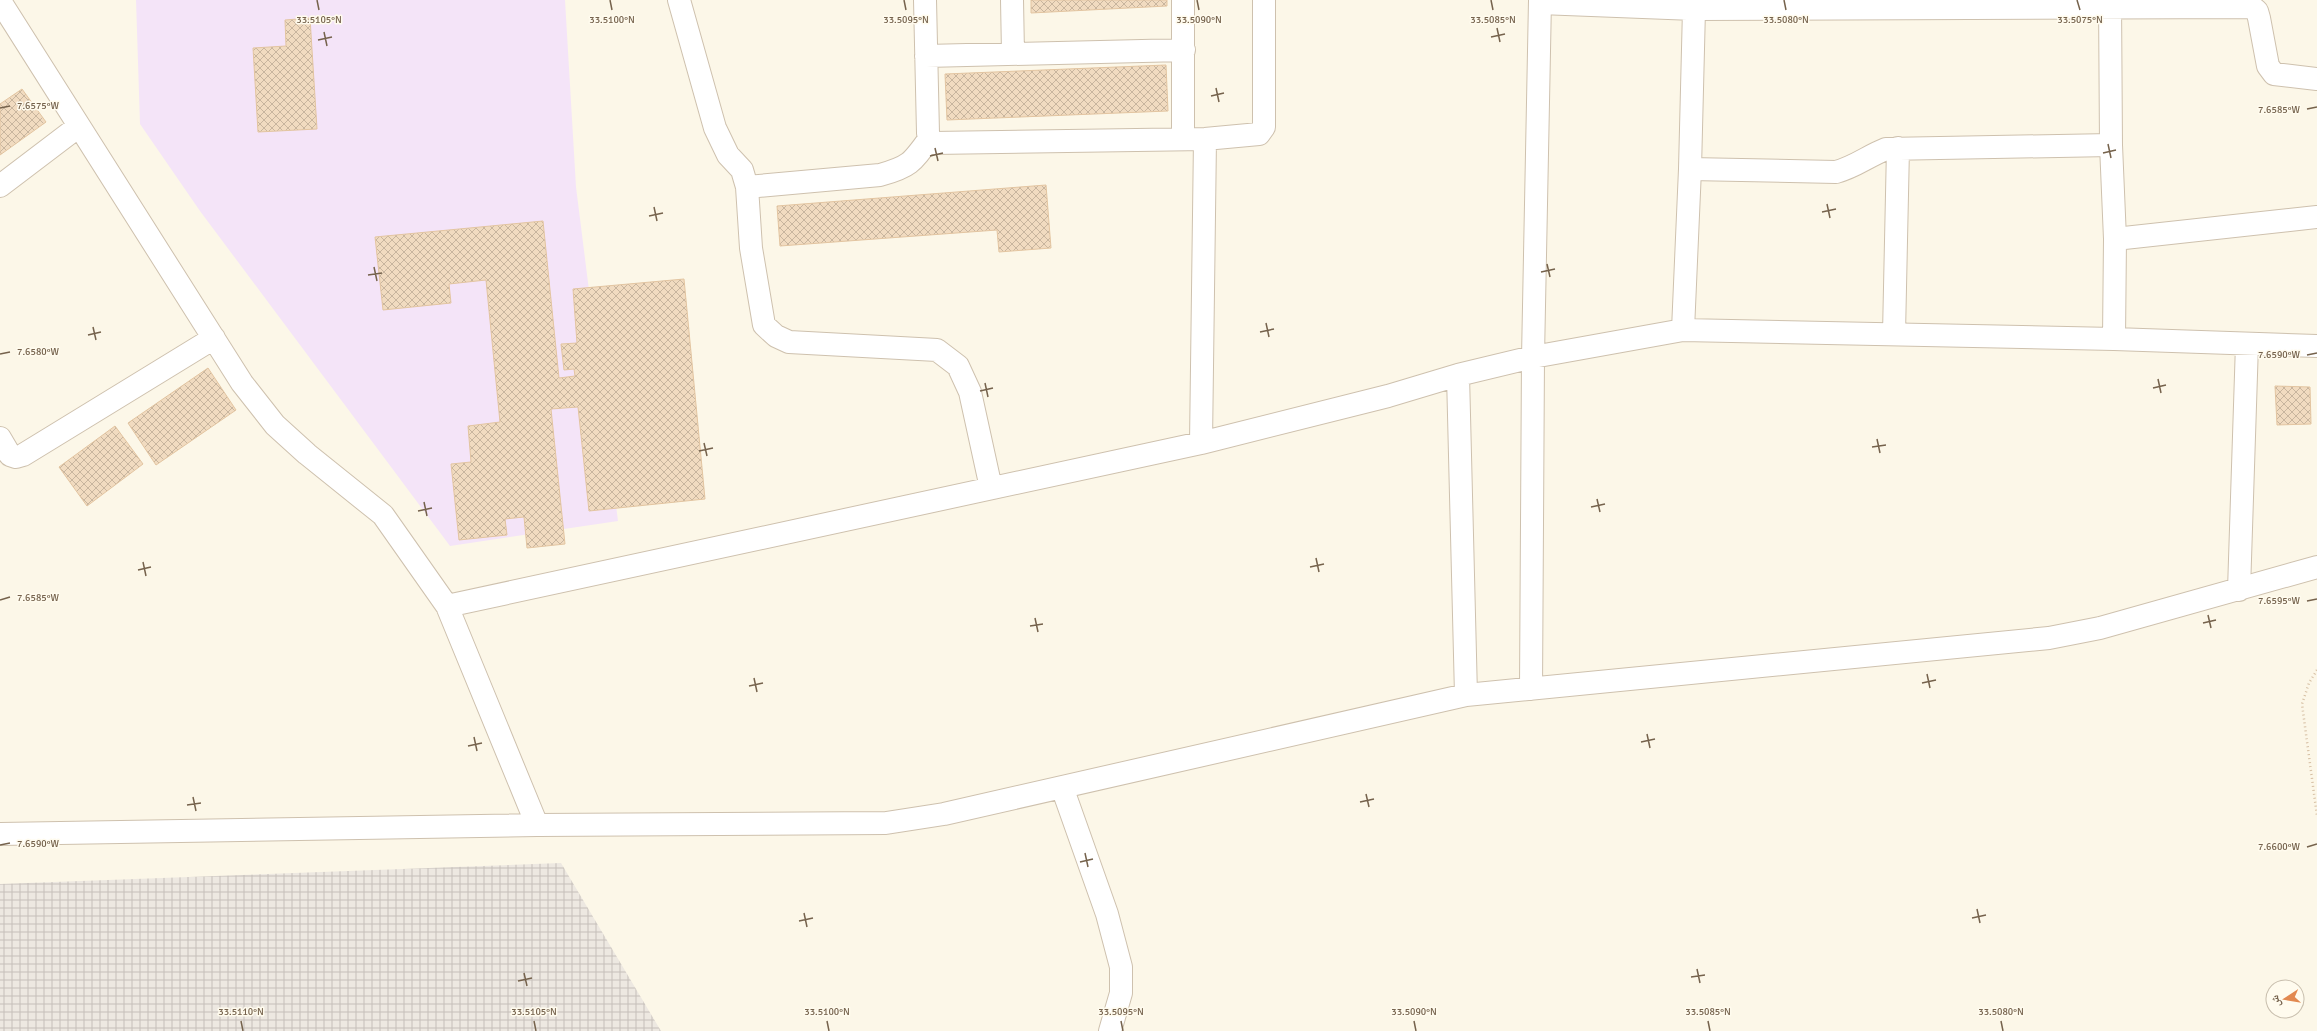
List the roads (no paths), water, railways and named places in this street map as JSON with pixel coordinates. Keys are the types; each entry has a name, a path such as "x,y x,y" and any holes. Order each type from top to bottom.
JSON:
{"street":[{"path":"679,0 715,128 728,155 742,170 747,187 750,248 760,311 764,325 776,336 789,342 937,350 958,366 970,392 990,488"},
{"path":"747,187 880,175 892,172 913,162 929,139 925,0"},
{"path":"1012,0 1013,53"},
{"path":"1183,139 1184,0"},
{"path":"929,139 933,143 1205,139 1259,134 1263,132 1264,0"},
{"path":"1531,689 1533,357 1540,1 1694,9 1848,4 2110,3 2252,7 2257,11 2268,66 2274,74 2317,79"},
{"path":"0,2 242,383 275,426 307,454 383,515 447,606 537,825"},
{"path":"2110,3 2111,146 2115,240 2114,339"},
{"path":"1683,330 1690,169 1694,9"},
{"path":"926,56 1184,50"},
{"path":"0,186 79,126"},
{"path":"1201,443 1205,139"},
{"path":"1690,169 1836,172 1851,168 1874,154 1886,149 2111,146"},
{"path":"1894,334 1898,148"},
{"path":"2115,240 2317,217"},
{"path":"447,606 1201,443 1388,396 1458,375 1533,357 1683,330 2114,339 2317,346"},
{"path":"0,438 10,455 16,457 23,455 214,338"},
{"path":"2239,590 2247,344"},
{"path":"1458,375 1466,695"},
{"path":"0,834 537,825 886,823 944,814 1466,695 2049,638 2100,628 2317,567"},
{"path":"1062,787 1107,914 1120,968 1121,993 1110,1031"}]}
